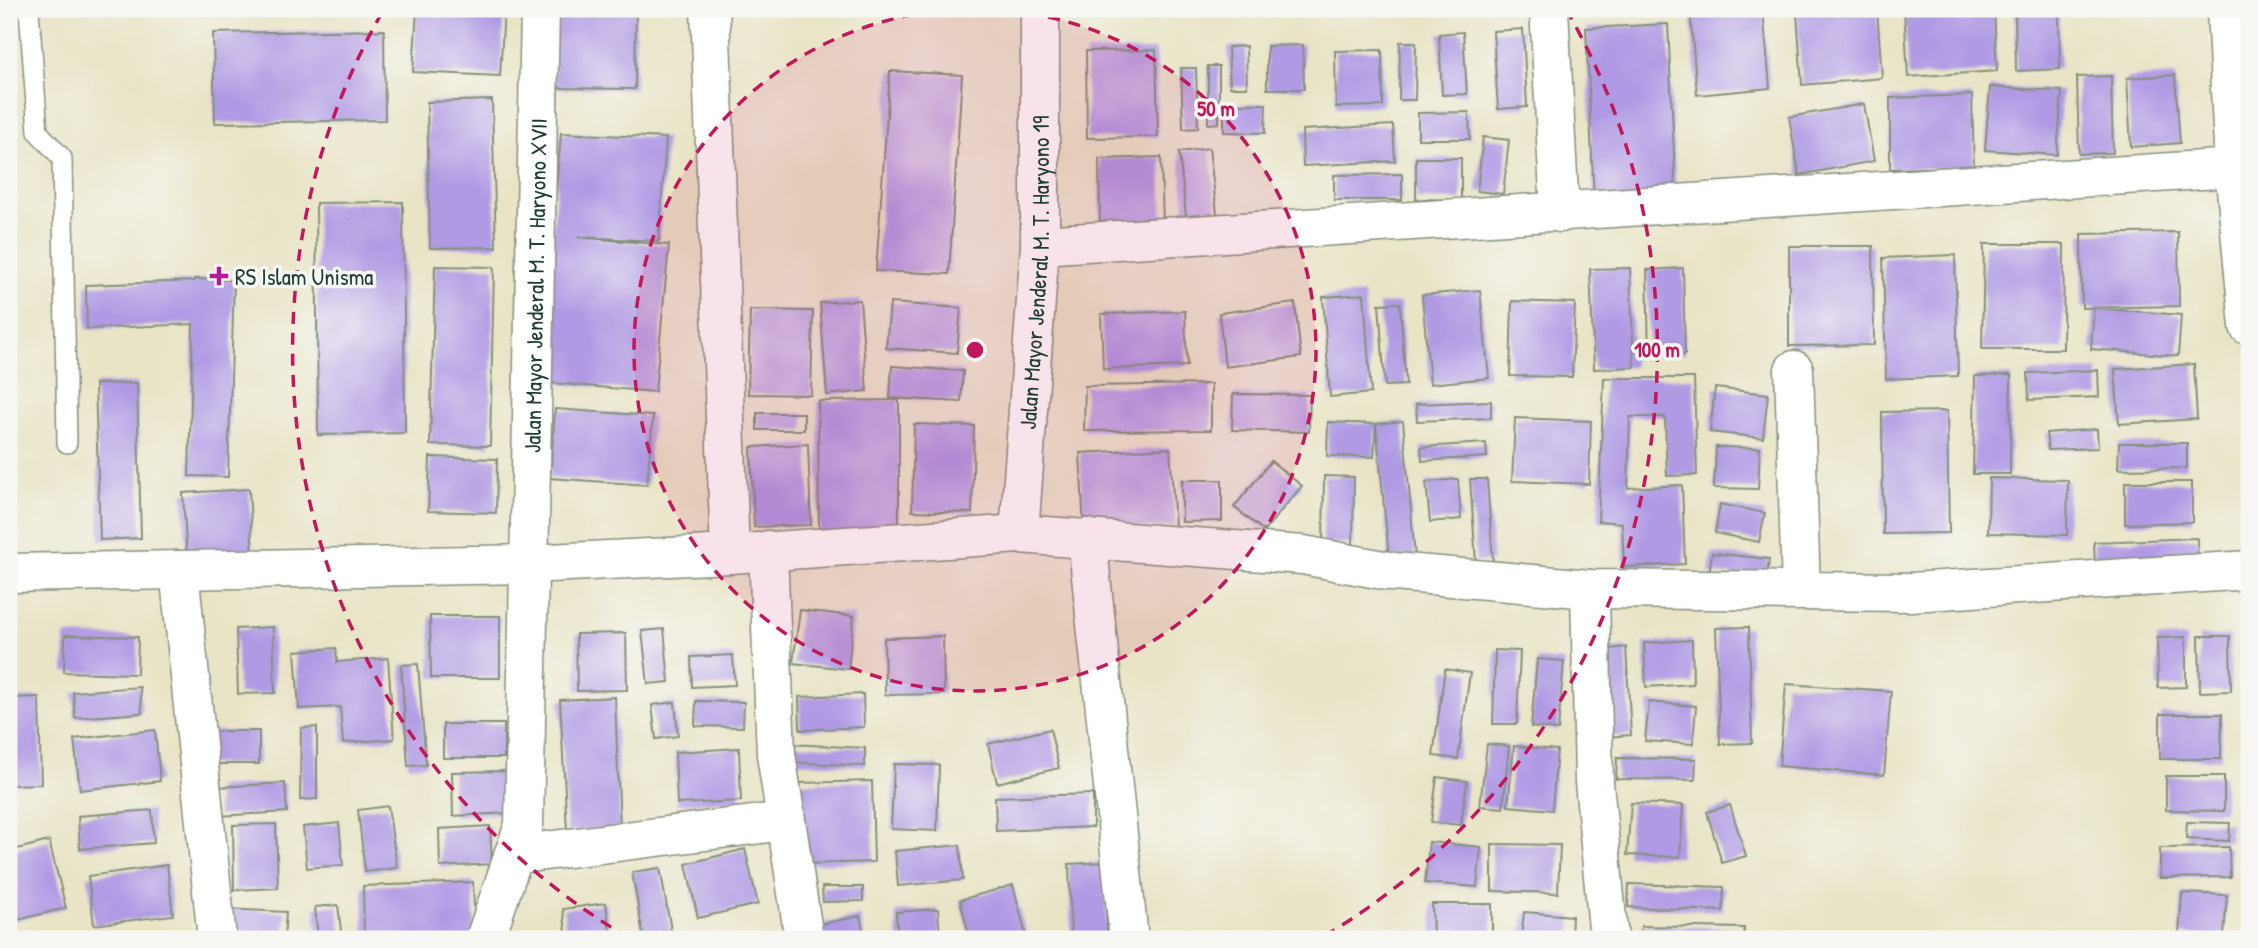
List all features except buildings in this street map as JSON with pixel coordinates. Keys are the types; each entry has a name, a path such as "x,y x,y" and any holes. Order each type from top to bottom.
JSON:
{"street":[{"name":"Jalan Mayor Jenderal M. T. Haryono XVII","path":"485,939 524,825 540,9"},
{"path":"710,9 730,554"},
{"name":"Jalan Mayor Jenderal M. T. Haryono 19","path":"1019,534 1040,245 1040,9"},
{"path":"1549,9 1560,213"},
{"path":"2226,9 2234,168 2249,326"},
{"path":"1040,245 2234,168"},
{"path":"1794,370 1801,590"},
{"path":"9,573 528,564 730,554 1019,534 1303,555 1394,572 1590,589 1910,592 2249,570"},
{"path":"1087,538 1129,939"},
{"path":"768,550 776,754 804,939"},
{"path":"179,570 217,939"},
{"path":"1590,589 1594,782 1609,939"},
{"path":"513,855 785,821"}],"lane":[{"path":"29,9 38,132 62,158 67,443"}],"place":[{"name":"RS Islam Unisma","path":"219,276"}]}
